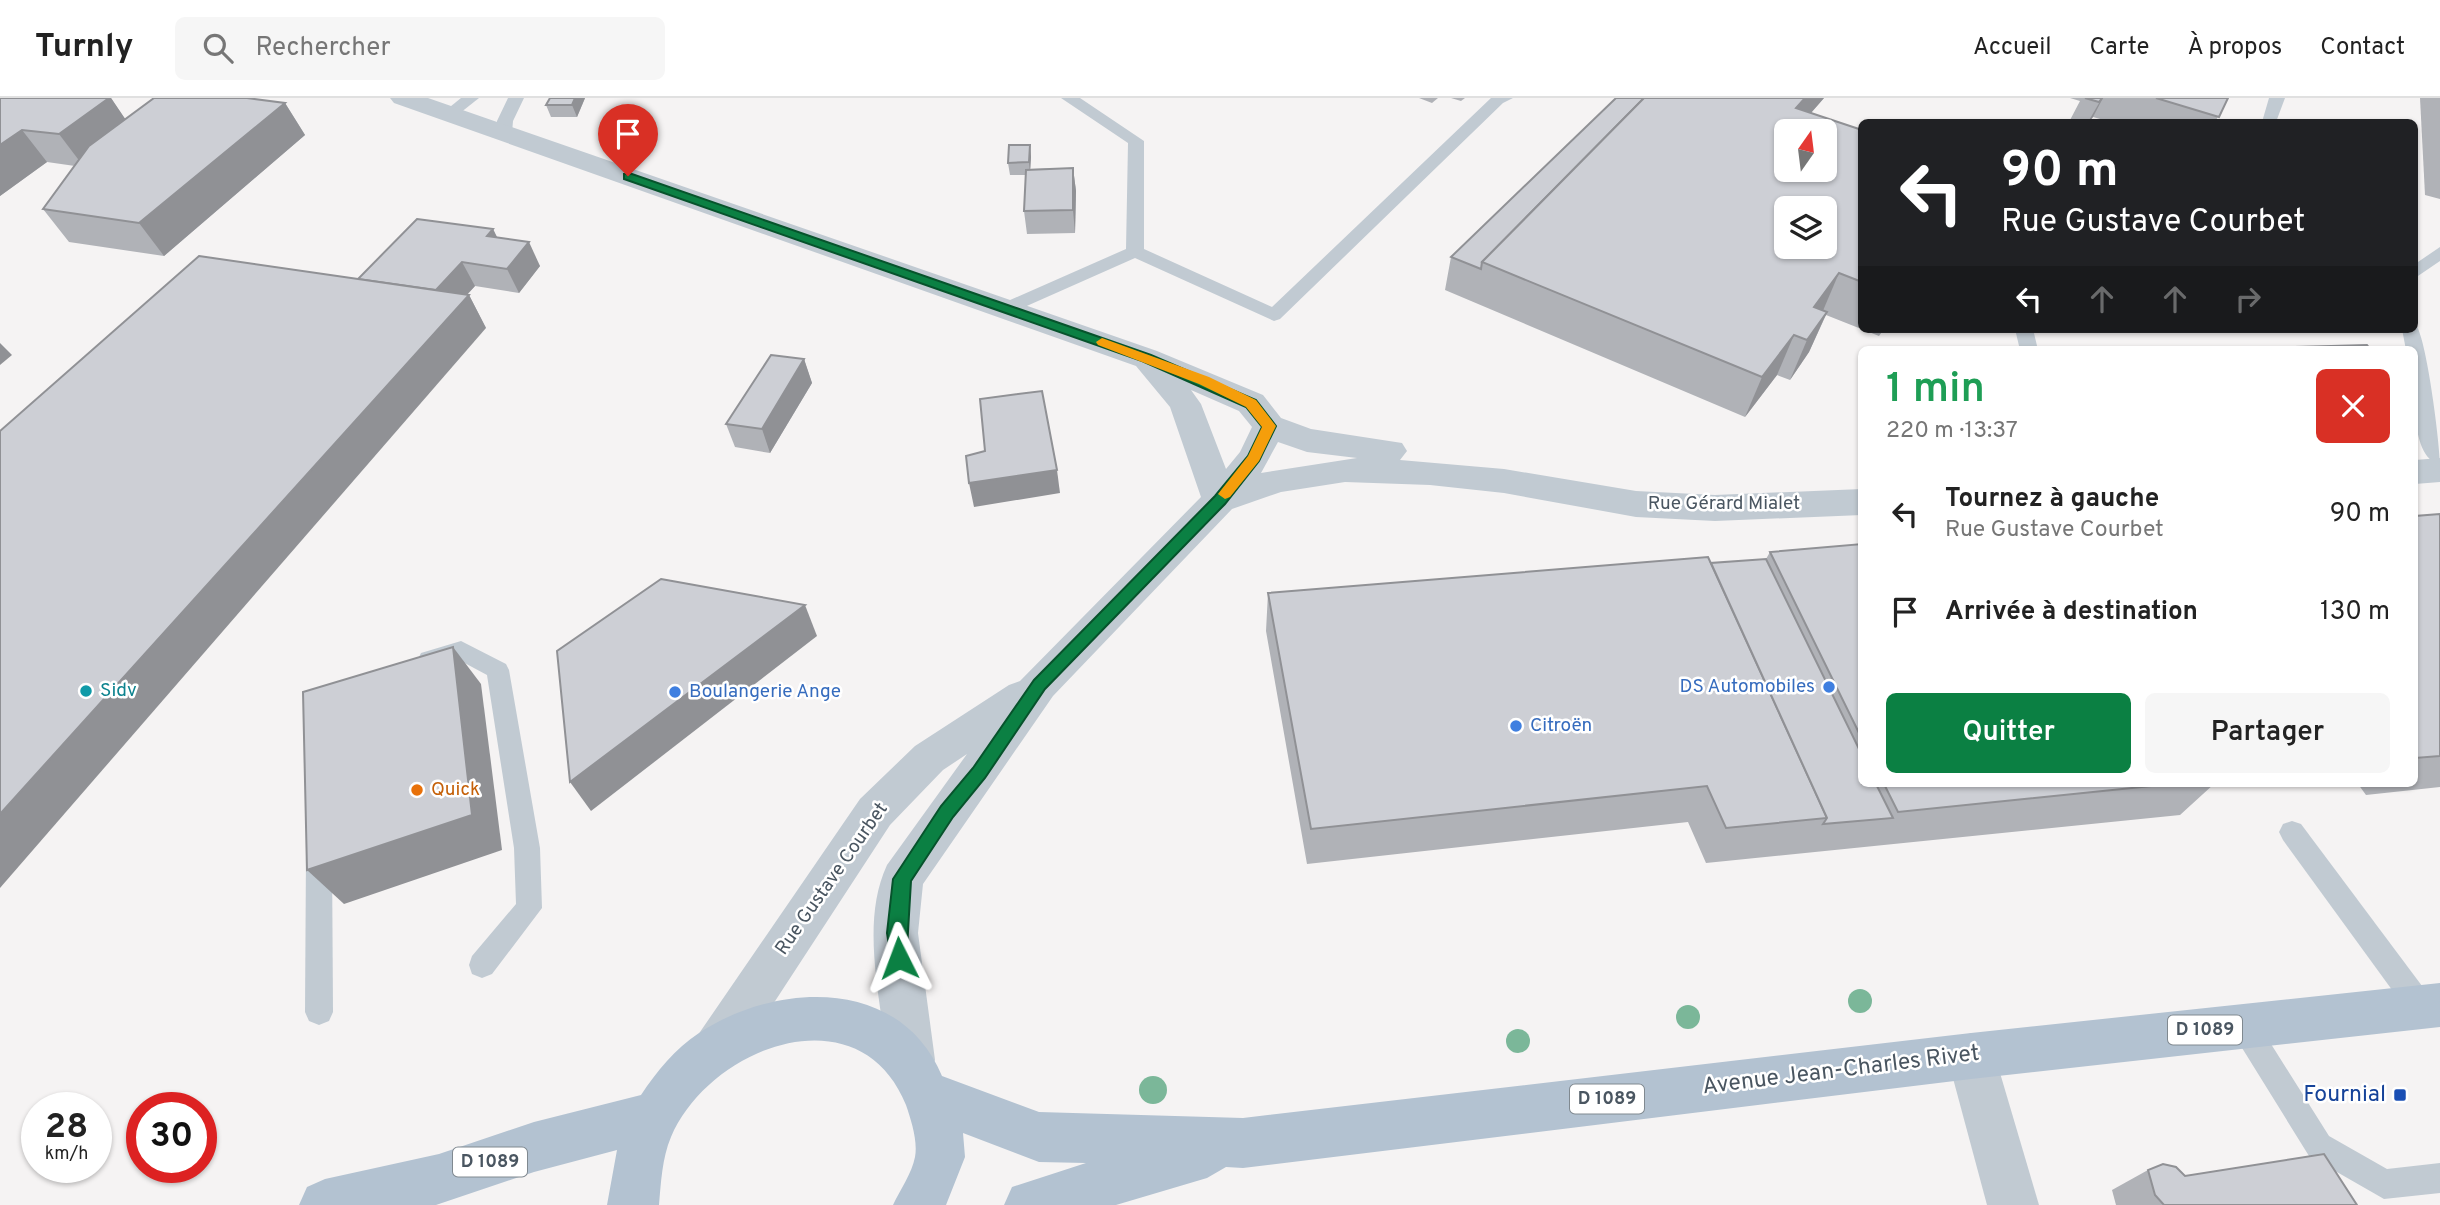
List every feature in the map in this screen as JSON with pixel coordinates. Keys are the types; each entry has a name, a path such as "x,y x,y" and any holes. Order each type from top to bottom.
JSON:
{"main road":[{"name":"Avenue Jean-Charles Rivet","path":"633,1205 638,1161 654,1116 682,1078 717,1048 759,1026 801,1016 844,1019 880,1034 920,1078 1039,1137 1243,1143 1970,1056 2431,1006"},
{"path":"919,1205 942,1152 920,1078"},
{"name":"D 1089","path":"325,1205 439,1179 534,1147 654,1116"},
{"name":"Avenue Jean-Charles Rivet","path":"1030,1205 1243,1143"}],"street":[{"path":"403,98 461,106 503,133 1146,358 1221,388 1251,404 1269,426"},
{"path":"1146,358 1185,404 1220,500"},
{"path":"1185,404 1202,391 1221,388"},
{"name":"Rue Gérard Mialet","path":"1269,426 1307,440 1416,455 1504,481"},
{"name":"Rue Gustave Courbet","path":"920,1078 896,933 902,879 1040,685 1220,500 1254,458 1269,426"},
{"name":"Rue Gérard Mialet","path":"1220,500 1277,480 1345,470 1430,472 1504,481 1636,505 1715,508 1858,502"},
{"path":"2418,472 2440,470"},
{"name":"Rue Gustave Courbet","path":"717,1048 875,813 929,758 1040,685"},
{"path":"1970,1056 2013,1205"}],"lane":[{"path":"503,133 505,121 516,98"},
{"path":"1069,98 1136,141 1135,252"},
{"path":"1007,309 1135,252 1274,315 1498,100 1505,98"},
{"path":"2270,119 2277,98"},
{"path":"2418,270 2440,252"},
{"path":"2418,369 2431,449 2440,458"},
{"path":"411,664 461,650 498,670 527,848 529,908 482,965"},
{"path":"319,831 319,1012"},
{"path":"2292,832 2431,1006"},
{"path":"2244,1026 2319,1146 2384,1184 2440,1178"}],"building":[{"path":"0,98 109,98 59,134 22,130 0,145"},
{"path":"154,98 247,98 285,103 139,223 43,209 89,146"},
{"path":"550,98 575,98 572,105 546,105"},
{"path":"1616,98 1644,98 1482,262 1481,269 1451,257"},
{"path":"1644,98 1805,98 1796,108 1829,119 1774,119 1774,182 1838,182 1838,122 1858,129 1858,280 1839,273 1814,307 1827,312 1807,340 1794,335 1762,377 1482,262"},
{"path":"2085,98 2102,98 2099,102"},
{"path":"2156,98 2228,98 2219,117"},
{"path":"1009,145 1030,145 1029,162 1008,163"},
{"path":"1073,168 1073,210 1024,211 1026,170"},
{"path":"417,219 493,229 487,236 529,242 507,269 462,262 436,290 358,279"},
{"name":"Sidv","path":"199,256 469,295 0,814 0,431"},
{"path":"771,355 804,359 762,429 726,424"},
{"path":"1042,391 1057,470 969,483 966,456 985,451 980,399"},
{"path":"2440,514 2440,756 2418,758 2418,516"},
{"path":"1858,544 1858,731 1770,552"},
{"name":"Citroën","path":"1708,557 1827,818 1726,828 1707,786 1311,829 1268,593"},
{"path":"1766,559 1858,747 1858,787 1878,787 1893,818 1823,824 1827,818 1711,563"},
{"path":"661,579 805,605 570,782 557,651"},
{"path":"453,647 472,815 307,870 303,692"},
{"path":"1886,787 2142,787 1898,812"},
{"path":"2324,1154 2357,1205 2164,1205 2155,1195 2148,1170 2163,1164 2176,1167 2185,1176"}],"slow traffic":[{"path":"1102,342 1221,388 1251,404 1269,426 1254,458 1225,494"}],"place":[{"name":"DS Automobiles","path":"1829,687"},
{"name":"Sidv","path":"86,691"},
{"name":"Boulangerie Ange","path":"675,692"},
{"name":"Citroën","path":"1516,726"},
{"name":"Quick","path":"417,790"},
{"name":"Fournial","path":"2400,1095"}],"route":[{"path":"628,176 1204,380 1251,404 1269,426 1254,458 1220,500 1040,685 979,773 947,811 902,879 896,933 899,958"}]}
